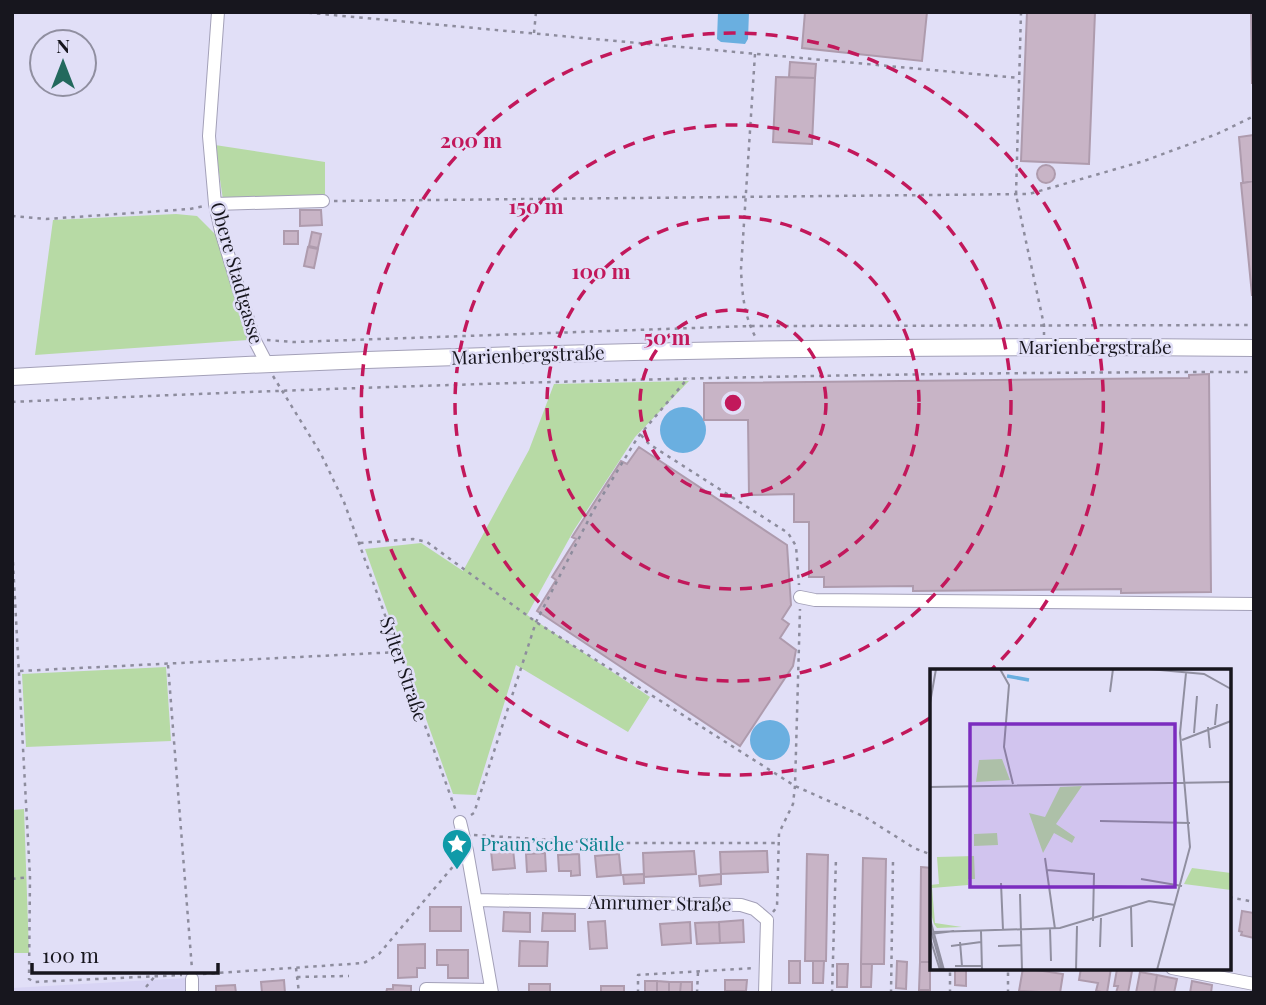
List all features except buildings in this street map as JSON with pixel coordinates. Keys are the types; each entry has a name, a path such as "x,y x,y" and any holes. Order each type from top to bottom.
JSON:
{"main road":[{"name":"Marienbergstraße","path":"12,377 267,364 576,353 1045,347 1254,348"}],"street":[{"name":"Obere Stadtgasse","path":"218,12 209,136 215,204 254,339 267,364"},
{"path":"215,204 323,201"},
{"path":"800,597 815,600 1254,604"},
{"path":"426,993 426,989 491,991 460,822"},
{"name":"Amrumer Straße","path":"475,901 741,905 754,909 767,920"},
{"path":"765,993 767,920"},
{"path":"1182,970 1254,984"}],"path":[{"path":"300,12 1019,78"},
{"path":"534,34 536,12"},
{"path":"1021,12 1016,195 1044,325 1045,347"},
{"path":"755,54 741,269 742,297 750,326 762,350"},
{"path":"323,201 1029,194 1144,161 1217,134 1254,116"},
{"path":"12,216 59,218 190,209 215,204"},
{"path":"254,339 294,342 750,326 1254,325"},
{"name":"Sylter Straße","path":"267,364 331,474 360,543 460,822"},
{"path":"12,402 280,390 688,378 1023,372 1254,372"},
{"path":"460,822 474,813 536,622 593,510 640,434 688,378"},
{"path":"640,434 649,444 788,533 796,546 800,597 795,786 793,804 779,833 777,907 767,920"},
{"path":"360,543 413,539 427,542 536,622 795,786 865,817 914,848 930,854"},
{"path":"12,545 30,877 29,979 34,982 155,976 192,982 296,968 355,964 371,959 379,954 475,834 599,843 778,843"},
{"path":"20,671 399,652"},
{"path":"168,664 192,982"},
{"path":"832,993 836,858"},
{"path":"891,993 893,861"},
{"path":"12,879 30,877"},
{"path":"1231,897 1254,902"},
{"path":"296,968 299,993"},
{"path":"638,993 638,975 765,968"},
{"path":"950,970 950,993"},
{"path":"1008,993 1009,970"},
{"path":"697,993 698,972"},
{"path":"145,987 155,976"},
{"path":"297,977 349,976"}],"shaded area":[{"path":"187,978 187,993 12,993 12,988"}],"green space":[{"path":"215,145 325,162 325,197 223,200"},
{"path":"176,214 197,216 217,236 248,340 35,355 53,220"},
{"path":"689,381 635,437 574,530 527,615 650,697 628,732 516,665 476,795 453,794 365,549 421,543 463,571 529,450 554,384"},
{"path":"166,667 171,741 26,747 22,674"},
{"path":"24,809 29,953 12,953 12,810"}],"water":[{"path":"718,12 749,12 748,39 745,44 721,42 717,39"},
{"path":"683,407 692,408 699,414 705,421 705,439 699,446 692,452 683,453 674,452 667,446 661,439 660,430 661,421 667,414 674,408"},
{"path":"770,720 784,726 790,740 784,754 770,760 756,754 750,740 756,726"}],"place":[{"name":"Praun’sche Säule","path":"457,871"}]}
